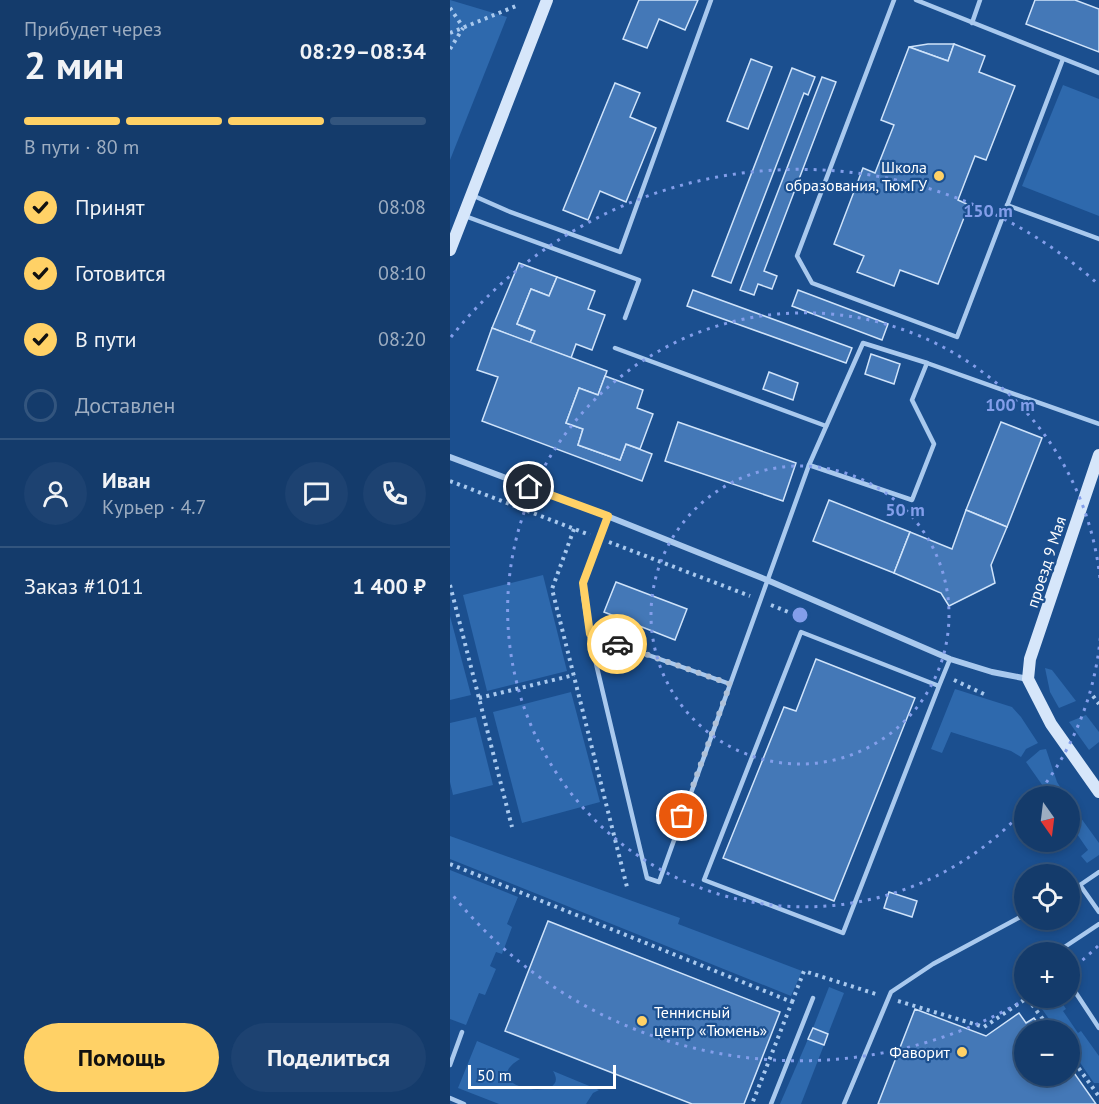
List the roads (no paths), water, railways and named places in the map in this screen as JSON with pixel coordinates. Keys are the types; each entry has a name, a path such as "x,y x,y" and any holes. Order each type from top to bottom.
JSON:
{"street":[{"path":"450,250 547,0"},
{"name":"проезд 9 Мая","path":"1028,679 1030,659 1099,455"},
{"path":"450,457 608,516 767,580 950,659 992,672 1028,679 1051,724 1099,792"}],"lane":[{"path":"471,195 620,252 711,0"},
{"path":"894,0 797,256 812,284 957,337 1063,59"},
{"path":"916,0 1099,73"},
{"path":"972,23 980,0"},
{"path":"1007,205 1099,239"},
{"path":"464,215 639,280 625,318"},
{"path":"608,516 583,583 590,634 647,878 658,882 809,465 863,343 927,363 1099,424"},
{"path":"615,348 826,426"},
{"path":"809,465 912,500 934,444 912,400 927,363"},
{"path":"939,686 801,632 705,880 843,933 950,659"},
{"path":"590,634 730,684"},
{"path":"1099,872 1080,885 1099,912"},
{"path":"844,1104 891,992 933,964 1014,920"},
{"path":"1072,942 1099,924"},
{"path":"771,1104 813,998"},
{"path":"1080,999 1099,1028"},
{"path":"450,1065 462,1032"},
{"path":"450,1098 464,1104"}],"place":[{"name":"Школа образования, ТюмГУ","path":"939,176"},
{"name":"Теннисный центр «Тюмень»","path":"642,1021"},
{"name":"Фаворит","path":"962,1052"}]}
